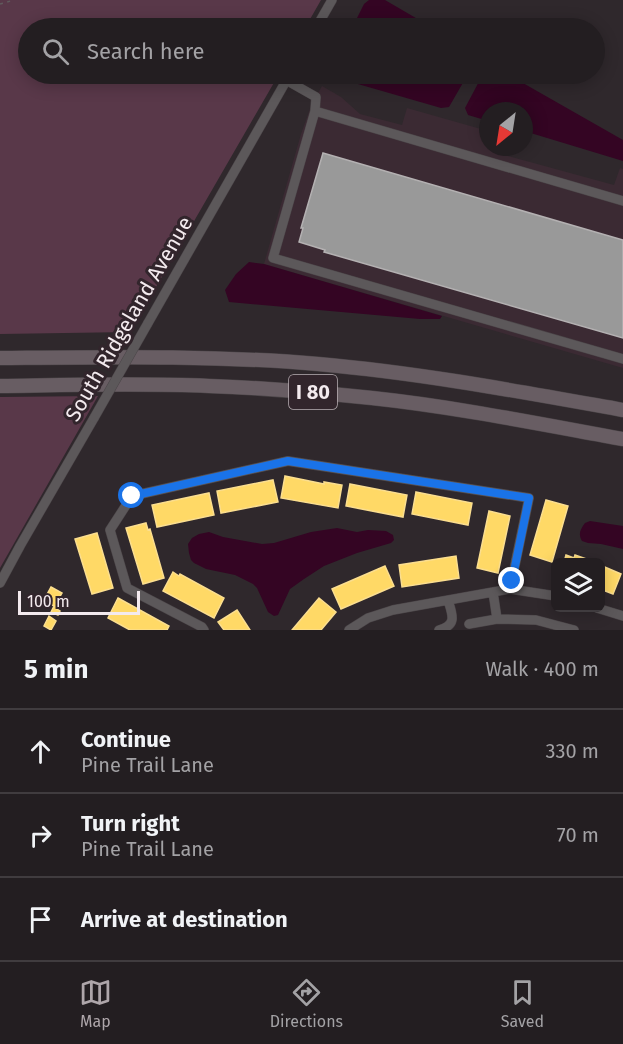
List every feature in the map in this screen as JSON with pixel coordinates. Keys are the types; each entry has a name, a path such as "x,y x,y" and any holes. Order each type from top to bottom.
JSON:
{"highway":[{"name":"I 80","path":"0,358 213,358 316,364 431,377 623,410"},
{"name":"I 80","path":"0,386 134,384 313,392 481,413 623,439"}],"street":[{"path":"322,18 332,0"},
{"name":"South Ridgeland Avenue","path":"0,583 284,84"},
{"path":"298,84 316,97 315,111 273,258 623,358"},
{"path":"315,111 623,201"},
{"path":"204,630 127,588 110,530 132,496 288,461 529,498 510,589"},
{"path":"349,630 368,618 393,610 510,589 551,595"},
{"path":"493,592 497,619"},
{"path":"439,630 449,626 452,622 448,600"},
{"path":"605,610 623,616"},
{"path":"469,624 497,619 536,620 574,630"}],"path":[{"path":"0,4 14,0"}],"shaded area":[{"path":"0,0 321,0 311,18 18,18 18,84 273,84 130,332 0,334"},
{"path":"369,0 385,0 416,18 357,18 364,4"},
{"path":"358,84 462,84 449,107 441,108"},
{"path":"478,84 525,84 623,140 623,161 533,134 533,102 479,102 479,118 468,115 465,108"},
{"path":"322,86 341,97 360,114 402,125 407,108 479,128 479,156 508,156 614,185 620,168 623,169 623,368 264,264 311,106"},
{"path":"249,262 264,264 442,316 440,319 420,319 229,302 225,290 236,274"},
{"path":"98,396 0,568 0,397"},
{"path":"590,521 623,526 623,549 582,541 581,530 585,523"},
{"path":"337,528 357,532 386,531 393,535 394,540 324,566 290,589 278,615 274,616 268,612 253,584 235,575 206,569 194,563 189,553 188,544 192,538 209,532 262,544"}],"building: Homes":[{"path":"285,476 324,484 324,482 342,485 338,508 281,498"},
{"path":"273,480 278,502 221,513 217,491"},
{"path":"350,484 407,495 403,517 346,506"},
{"path":"416,492 472,503 468,525 412,514"},
{"path":"209,493 214,515 157,527 152,505"},
{"path":"546,500 568,506 551,562 530,555"},
{"path":"489,511 510,516 498,573 477,568"},
{"path":"146,523 148,530 150,529 164,578 143,584 126,528"},
{"path":"97,533 113,588 92,594 75,539"},
{"path":"456,556 459,578 402,587 399,565"},
{"path":"385,566 394,586 341,609 332,589"},
{"path":"605,567 621,574 613,594 605,591"},
{"path":"173,572 224,598 214,618 163,591"},
{"path":"51,587 62,593 56,603 60,605 57,609 60,611 58,615 51,612 54,606 44,600"},
{"path":"118,598 169,626 167,630 130,630 108,618"},
{"path":"319,598 336,612 321,630 292,630"},
{"path":"237,610 250,630 224,630 218,622"},
{"path":"49,616 56,621 51,630 44,626"}],"building: Industry":[{"path":"323,153 623,240 623,338 324,252 325,250 299,242"}],"route":[{"path":"132,496 288,461 529,498 512,581"}]}
